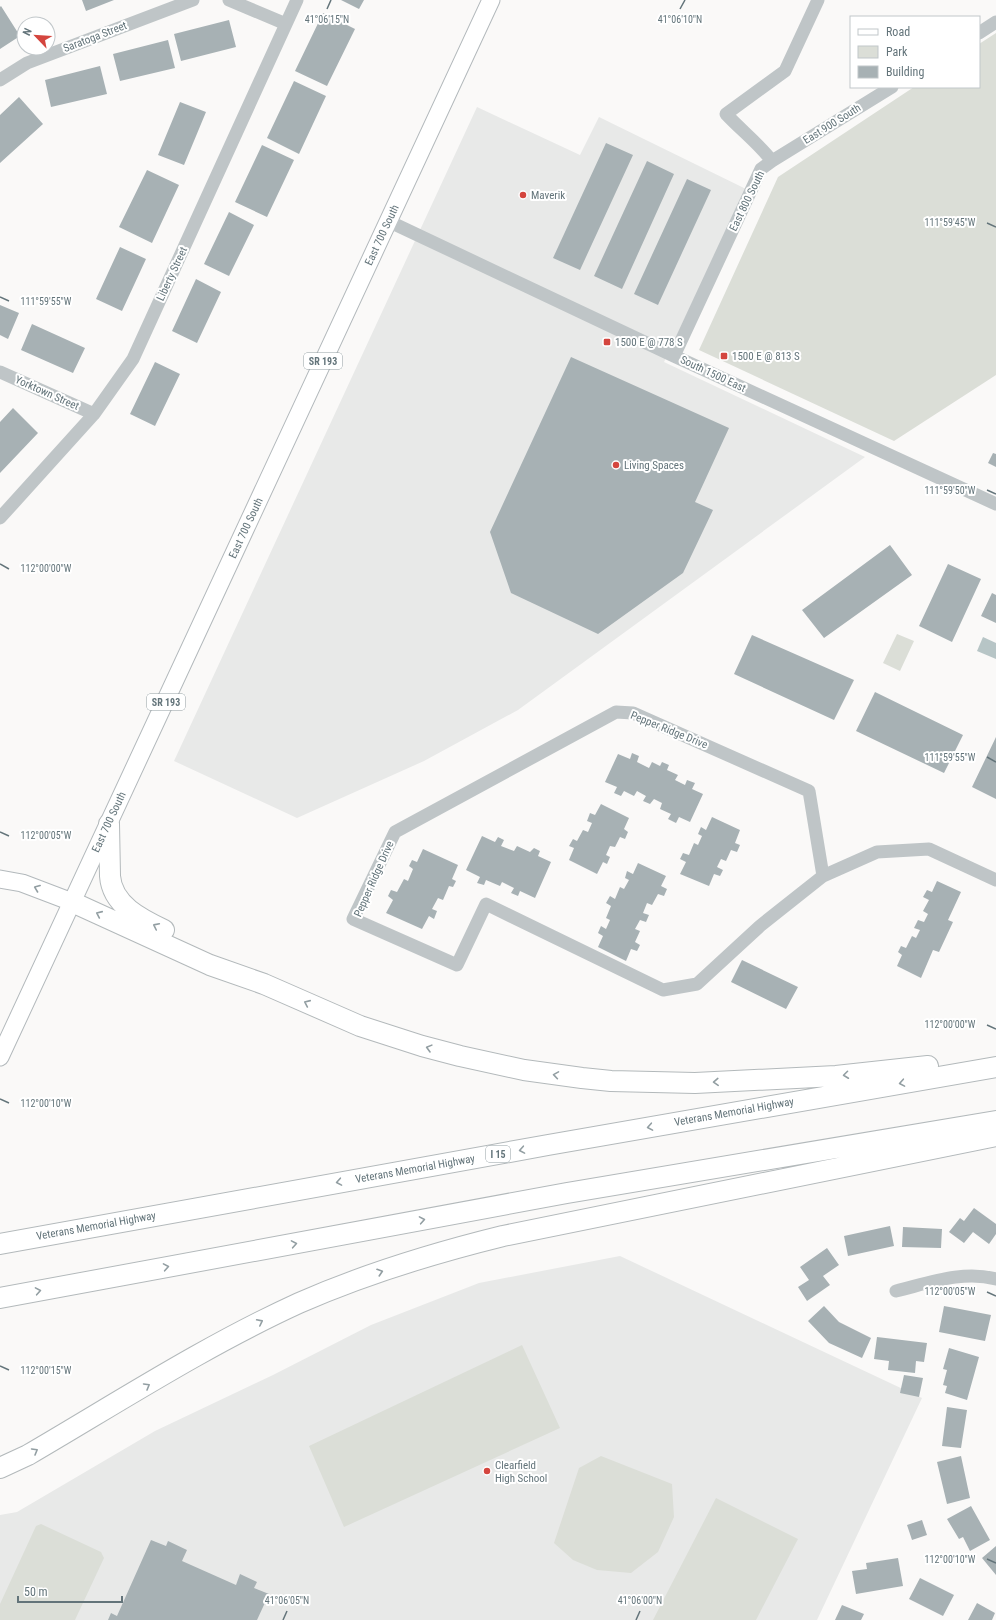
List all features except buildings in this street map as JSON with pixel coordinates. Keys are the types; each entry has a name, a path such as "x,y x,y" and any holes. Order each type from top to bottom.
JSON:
{"highway":[{"path":"109,824 110,880 114,893 123,904 139,917 222,956 264,984"},
{"path":"72,902 210,965 264,984 360,1026 422,1046 507,1066 582,1078 668,1083 836,1076 996,1058"},
{"name":"Veterans Memorial Highway","path":"0,1244 548,1145 996,1067"},
{"path":"0,1298 567,1193 996,1121"},
{"path":"0,1468 28,1456 239,1333 301,1303 375,1273 503,1236 996,1136"}],"main road":[{"name":"East 700 South","path":"0,1057 491,0"},
{"path":"0,879 22,883 72,902"}],"street":[{"name":"Saratoga Street","path":"0,80 27,64 194,0"},
{"path":"229,0 286,24"},
{"name":"Liberty Street","path":"0,518 94,414 133,359 297,0"},
{"name":"East 800 South","path":"674,356 760,169 772,161 760,146 742,132 726,114 784,71 818,0"},
{"path":"980,32 996,22"},
{"name":"East 900 South","path":"772,161 890,88"},
{"name":"South 1500 East","path":"388,221 674,356 996,504"},
{"name":"Yorktown Street","path":"0,372 94,414"},
{"name":"Pepper Ridge Drive","path":"823,876 809,791 633,713 616,712 395,832 354,919 457,965 486,904 663,990 698,984 760,926 823,876 877,852 929,849 996,880"},
{"path":"896,1291 956,1276 983,1275 996,1280"}],"shaded area":[{"path":"477,107 580,155 599,117 746,189 664,362 865,457 518,710 424,761 297,818 174,761"},
{"path":"983,637 996,643 996,659 977,651"},
{"name":"Clearfield High School","path":"620,1256 922,1398 817,1620 0,1620 0,1515 17,1512 155,1431 273,1375 371,1325 479,1283"}],"green space":[{"path":"996,33 996,375 894,441 699,350 778,177 912,88 980,88 980,43"},
{"path":"897,634 914,641 900,671 883,663"},
{"path":"522,1345 560,1428 344,1527 309,1446"},
{"path":"601,1456 672,1484 674,1517 658,1552 631,1573 597,1570 573,1560 554,1543 579,1468"},
{"path":"716,1498 798,1539 756,1620 653,1620"},
{"path":"41,1524 101,1552 104,1558 75,1620 0,1620 0,1604 36,1526"}],"place":[{"name":"Maverik","path":"523,195"},
{"name":"1500 E @ 778 S","path":"607,342"},
{"name":"1500 E @ 813 S","path":"724,356"},
{"name":"Living Spaces","path":"616,465"},
{"name":"Clearfield High School","path":"487,1471"}]}
